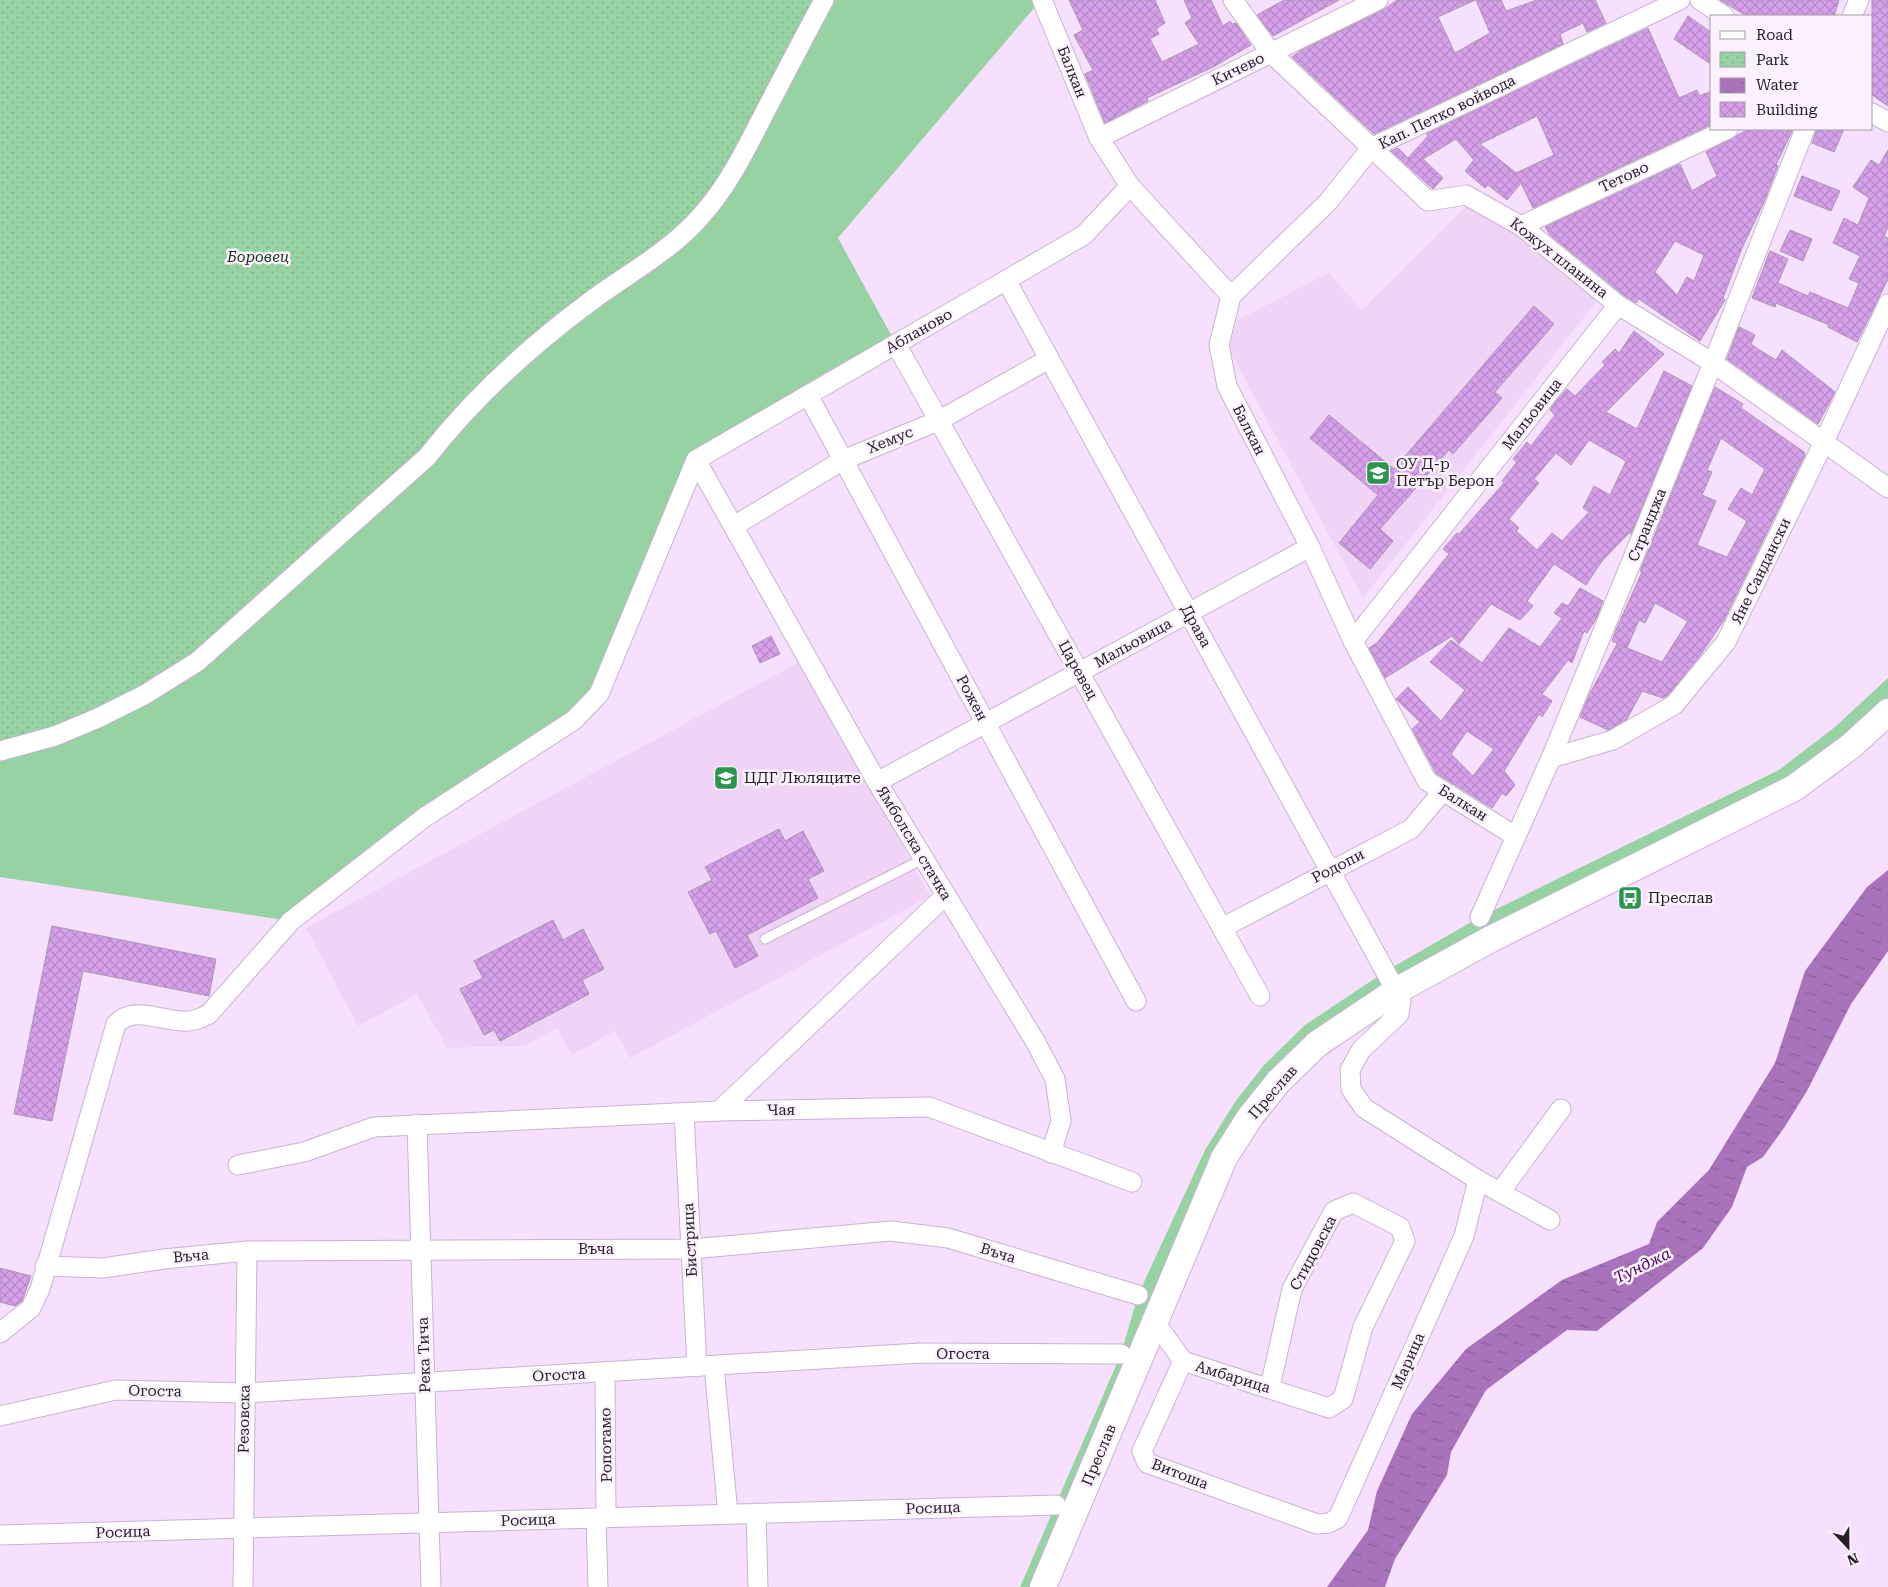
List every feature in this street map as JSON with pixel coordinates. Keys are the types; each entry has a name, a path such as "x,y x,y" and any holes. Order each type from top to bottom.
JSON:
{"main road":[{"name":"Преслав","path":"1048,1586 1224,1158 1250,1117 1278,1082 1316,1044 1391,981 1489,940 1794,788 1851,746 1888,712"}],"street":[{"path":"0,751 55,736 98,718 144,695 198,662 428,457 458,419 532,347 590,301 674,243 700,217 724,187 824,0"},
{"name":"Балкан","path":"1042,0 1099,138 1130,186 1231,296 1219,345 1227,386 1310,547 1354,641 1427,781 1515,836"},
{"name":"Кожух планина","path":"1233,0 1271,53 1428,200 1466,195 1521,226 1618,305 1713,362 1888,488"},
{"name":"Кичево","path":"1099,138 1378,0"},
{"name":"Кап. Петко войвода","path":"1231,296 1328,202 1372,148 1680,0"},
{"path":"1700,0 1722,15"},
{"path":"1852,15 1859,0"},
{"path":"1873,114 1888,122"},
{"name":"Тетово","path":"1521,226 1726,130"},
{"name":"Странджа","path":"1480,917 1551,758 1713,362 1805,130"},
{"name":"Абланово","path":"696,460 1084,235 1130,186"},
{"name":"Драва","path":"1006,280 1391,981"},
{"name":"Яне Сандански","path":"1551,758 1613,740 1674,705 1726,642 1824,442 1888,304"},
{"name":"Мальовица","path":"1354,641 1618,305"},
{"name":"Царевец","path":"896,344 1260,996"},
{"name":"Хемус","path":"734,526 843,460 938,421 1049,359"},
{"name":"Рожен","path":"808,395 1136,1000"},
{"path":"0,1333 31,1308 40,1289 45,1266 116,1024 123,1017 132,1014 184,1022 198,1020 209,1014 291,921 425,817 574,720 588,707 600,694 696,460"},
{"name":"Ямболска стачка","path":"696,460 877,782 1035,1042 1055,1079 1061,1121 1051,1154"},
{"name":"Мальовица","path":"877,782 1310,547"},
{"name":"Родопи","path":"1222,928 1410,829 1443,791"},
{"path":"719,1111 945,896"},
{"path":"1391,981 1401,1000 1399,1014 1361,1050 1350,1070 1351,1089 1364,1108 1478,1180 1550,1220"},
{"name":"Чая","path":"238,1165 304,1152 374,1127 719,1111 929,1107 1051,1154 1132,1182"},
{"path":"1500,1192 1561,1108"},
{"name":"Бистрица","path":"684,1113 691,1249 728,1514"},
{"name":"Река Тича","path":"418,1124 431,1587"},
{"name":"Марица","path":"1317,1524 1329,1523 1338,1518 1464,1236 1478,1180"},
{"name":"Стидовска","path":"1270,1387 1292,1289 1334,1211 1353,1203 1400,1227 1405,1241 1363,1327 1343,1399 1329,1408"},
{"name":"Въча","path":"45,1266 103,1268 164,1259 247,1251 691,1249 891,1230 948,1238 1138,1296"},
{"name":"Резовска","path":"243,1587 247,1251"},
{"name":"Амбарица","path":"1155,1322 1183,1361 1270,1387 1329,1408"},
{"name":"Огоста","path":"0,1416 116,1390 244,1393 921,1353 1121,1354"},
{"name":"Витоша","path":"1183,1361 1142,1451 1147,1463 1317,1524"},
{"name":"Ропотамо","path":"598,1587 605,1372"},
{"name":"Росица","path":"0,1535 1056,1505"},
{"path":"756,1513 758,1587"}],"lane":[{"path":"765,940 923,859"}],"shaded area":[{"name":"ОУ Д-р Петър Берон","path":"1475,198 1599,298 1363,598 1228,348 1237,320 1329,273 1362,310"},
{"name":"ЦДГ Люляците","path":"803,660 930,896 630,1058 615,1031 572,1055 557,1028 524,1046 447,1048 417,994 358,1026 306,928"}],"green space":[{"name":"Боровец","path":"0,0 824,0 701,217 590,301 427,457 144,695 0,751"},
{"path":"824,0 1041,0 838,238 896,344 696,460 599,694 291,921 0,877 0,751"},
{"path":"1888,678 1888,712 1851,746 1396,991 1250,1117 1043,1587 1020,1587 1121,1354 1138,1295 1205,1150 1235,1102 1264,1065 1305,1025 1386,971 1480,917 1779,770 1835,727"}],"water":[{"name":"Тунджа","path":"1888,870 1888,951 1851,1004 1807,1091 1784,1128 1763,1157 1747,1167 1732,1207 1703,1248 1597,1331 1567,1330 1486,1390 1451,1452 1447,1475 1395,1559 1385,1587 1327,1587 1368,1530 1377,1491 1412,1414 1466,1349 1562,1280 1649,1244 1657,1222 1709,1170 1775,1063 1805,971 1867,887"}],"building":[{"path":"1069,0 1155,0 1165,23 1156,29 1159,34 1150,39 1162,62 1199,44 1185,23 1192,18 1184,0 1211,0 1223,26 1230,21 1232,24 1236,23 1251,45 1213,67 1147,98 1148,101 1105,123 1085,74 1093,70 1074,35 1083,30"},
{"path":"1284,0 1339,0 1273,36 1257,15"},
{"path":"1397,0 1475,0 1438,17 1455,53 1490,33 1476,0 1501,0 1506,11 1537,0 1595,0 1606,23 1587,32 1583,23 1560,34 1563,44 1374,134 1292,57 1302,50 1383,10"},
{"path":"1720,0 1839,0 1834,15 1745,15"},
{"path":"1872,0 1888,0 1888,106 1873,96"},
{"path":"1688,16 1710,32 1710,64 1674,39"},
{"path":"1648,28 1679,98 1697,90 1699,96 1710,92 1710,125 1533,208 1521,183 1507,200 1488,185 1485,188 1465,171 1474,160 1456,139 1423,159 1443,178 1433,189 1391,151 1398,148 1408,158 1428,136 1426,134","holes":["1537,116 1554,155 1516,173 1480,144"]},
{"path":"1747,130 1793,130 1776,165 1778,166 1764,202 1742,248 1723,298 1725,300 1700,341 1639,299 1636,303 1625,296 1550,235 1545,227 1680,164 1692,191 1717,176 1706,152","holes":["1675,241 1704,255 1694,281 1687,277 1677,295 1655,272"]},
{"path":"1817,130 1844,130 1834,152 1812,143"},
{"path":"1888,150 1888,227 1884,236 1888,238 1888,279 1857,342 1828,327 1829,325 1776,303 1775,307 1752,298 1770,251 1788,259 1778,283 1808,296 1810,292 1848,308 1859,283 1849,279 1860,256 1833,243 1844,218 1858,225 1869,198 1853,187 1871,160 1879,165"},
{"path":"1802,176 1840,191 1831,211 1794,196"},
{"path":"1790,230 1812,239 1803,261 1780,251"},
{"path":"1534,306 1554,324 1495,392 1502,398 1453,454 1449,450 1380,529 1393,541 1370,569 1339,543 1378,495 1310,438 1329,415 1394,469"},
{"path":"1739,327 1755,335 1751,344 1761,351 1776,360 1782,350 1835,392 1818,424 1727,359"},
{"path":"1634,331 1664,354 1606,412 1637,429 1664,371 1692,386 1631,534 1629,533 1602,561 1586,585 1554,564 1527,601 1533,606 1520,620 1491,604 1459,644 1452,636 1385,678 1369,648 1377,643 1449,554 1443,549 1457,533 1459,534 1504,483 1502,481 1517,462 1513,459 1527,442 1531,446 1555,415 1550,410 1556,401 1567,389 1575,396 1605,365 1602,362 1615,349 1619,353","holes":["1589,440 1626,461 1610,495 1594,486 1583,508 1589,512 1562,541 1552,533 1537,550 1516,531 1519,528 1509,519 1539,483 1534,479 1556,453 1571,465"]},
{"path":"1715,387 1743,404 1741,408 1804,452 1805,455 1724,620 1699,657 1667,696 1663,698 1642,691 1627,719 1608,730 1580,717 1590,693 1617,644 1627,648 1612,641 1642,572 1640,571","holes":["1721,438 1765,469 1752,495 1741,488 1728,509 1747,521 1727,557 1697,545 1716,501 1702,495 1712,472 1707,470","1655,603 1688,621 1662,662 1627,648 1639,620 1645,623"]},
{"path":"1580,588 1603,601 1596,619 1587,633 1584,631 1572,663 1568,660 1542,694 1552,701 1542,717 1539,714 1504,771 1515,785 1506,796 1502,793 1492,808 1436,773 1412,729 1420,722 1396,699 1408,687 1441,721 1465,690 1430,662 1451,640 1482,663 1509,628 1540,647 1562,618 1554,613 1562,603 1568,606","holes":["1467,731 1494,749 1473,776 1451,754"]},
{"path":"771,636 780,654 760,663 752,646"},
{"path":"779,829 785,841 803,831 824,871 808,879 818,898 747,935 758,956 735,968 716,931 710,934 688,892 712,880 705,867"},
{"path":"553,920 563,940 583,929 604,969 582,980 589,994 500,1041 494,1030 484,1035 460,989 483,978 474,961"},
{"path":"52,926 216,959 209,996 83,971 52,1121 14,1114"},
{"path":"0,1268 31,1276 22,1301 15,1306 0,1302"}],"place":[{"name":"ОУ Д-р Петър Берон","path":"1378,473"},
{"name":"ЦДГ Люляците","path":"726,778"},
{"name":"Преслав","path":"1630,898"}]}
